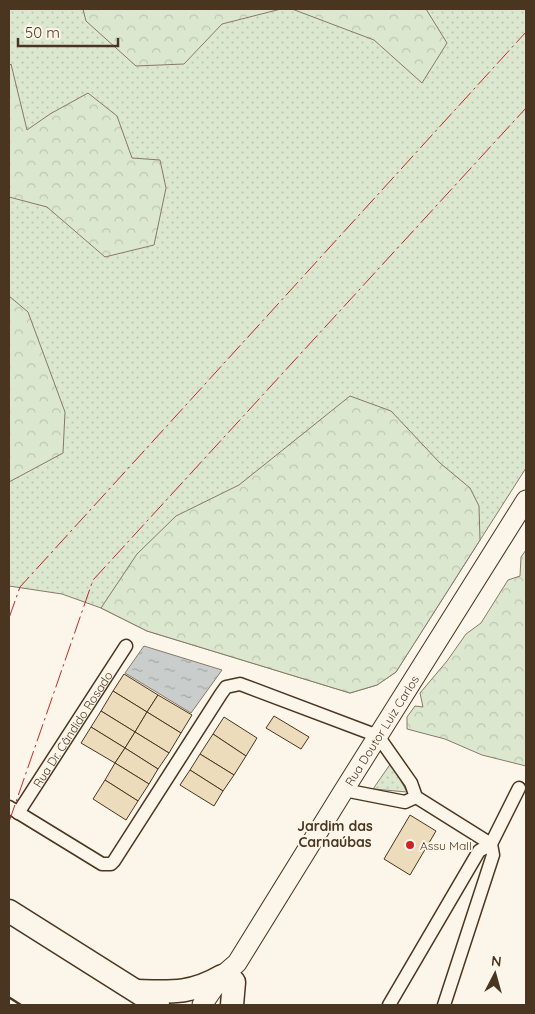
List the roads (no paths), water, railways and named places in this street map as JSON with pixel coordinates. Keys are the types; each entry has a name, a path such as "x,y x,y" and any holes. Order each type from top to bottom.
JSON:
{"highway":[{"path":"9,911 158,1005"},
{"path":"136,991 195,990 231,974 232,1005"}],"main road":[{"name":"Rua Doutor Luiz Carlos","path":"231,974 526,500"},
{"path":"202,1005 213,988 231,974"},
{"path":"222,1005 231,974"}],"street":[{"name":"Rua Dr. Cândido Rosado","path":"13,810 126,646"},
{"path":"13,810 102,864 111,864 226,687 240,684 378,736 411,783 416,797 491,844"},
{"path":"444,1005 492,855 491,844 519,788"},
{"path":"344,790 405,802 416,797"},
{"path":"389,1005 479,851 491,844"}],"water":[{"path":"144,646 222,670 191,713 125,673"}],"place":[{"name":"Assu Mall","path":"410,845"}],"district":[{"name":"Jardim das Carnaúbas","path":"335,834"}]}
